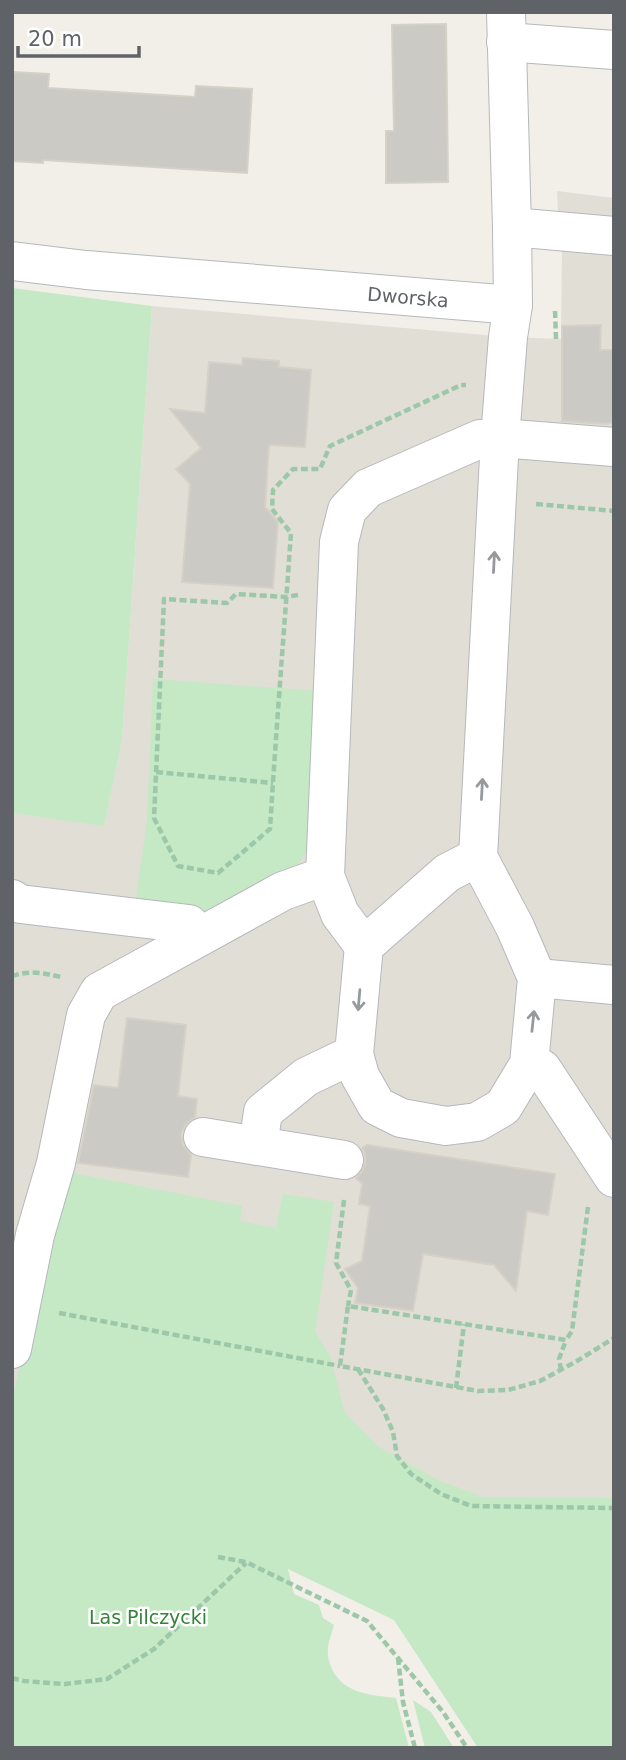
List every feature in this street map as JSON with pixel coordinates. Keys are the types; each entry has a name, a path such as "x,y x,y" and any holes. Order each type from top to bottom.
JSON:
{"street":[{"path":"614,50 506,27 513,306 500,438 478,857 515,927 537,978 528,1064 503,1107 477,1122 446,1126 401,1118 377,1106 360,1076 354,1054 364,946 340,914 326,876 339,542 347,510 368,488 480,439 500,438 614,447"},
{"path":"512,227 614,236"},
{"name":"Dworska","path":"12,261 100,272 513,306"},
{"path":"364,946 447,873 478,857"},
{"path":"12,1349 35,1236 56,1163 86,1015 99,992 283,891 326,876"},
{"path":"12,899 20,904 189,924 199,937"},
{"path":"537,978 614,985"},
{"path":"258,1146 263,1112 306,1077 354,1054"},
{"path":"528,1064 542,1069 605,1165"},
{"path":"203,1137 344,1160"}],"path":[{"path":"497,500 614,511"},
{"path":"286,597 236,594 226,603 164,599 154,818 178,866 218,873 270,829 286,604"},
{"path":"156,772 273,783"},
{"path":"12,976 24,972 40,973 89,982 99,992"},
{"path":"561,1370 559,1359 572,1331 605,1165"},
{"path":"20,1306 478,1391 508,1390 540,1381 614,1338"},
{"path":"340,1366 348,1306 566,1340"},
{"path":"456,1388 464,1324"},
{"path":"358,1369 383,1409 393,1432 397,1456 411,1474 441,1494 471,1506 614,1507"},
{"path":"218,1558 246,1562 367,1621 443,1712 467,1748"},
{"path":"12,1678 65,1684 107,1679 153,1648 246,1562"},
{"path":"398,1657 404,1702 415,1748"}],"shaded area":[{"path":"557,191 614,198 614,1592 12,1443 12,813 104,825 122,740 152,306 508,337 561,339 564,214 558,211"}],"green space":[{"path":"12,288 152,306 122,740 104,826 12,813"},
{"path":"153,679 320,691 312,844 295,869 211,917 135,905 147,820"},
{"name":"Las Pilczycki","path":"68,1172 242,1206 240,1221 276,1228 283,1194 334,1202 315,1332 330,1356 345,1413 379,1447 438,1480 483,1497 614,1498 614,1748 478,1748 394,1620 288,1569 294,1594 319,1605 323,1618 334,1625 328,1644 328,1658 337,1677 359,1692 396,1698 409,1748 12,1748 12,1399"},
{"path":"413,1700 431,1712 454,1748 425,1748"}],"building":[{"path":"446,24 448,182 386,183 386,131 394,131 392,25"},
{"path":"12,72 49,74 48,88 195,97 196,86 252,89 247,173 43,160 43,163 12,161"},
{"path":"601,325 600,350 614,350 614,422 606,424 562,421 562,326"},
{"path":"243,358 279,361 279,367 311,370 305,447 269,445 265,507 278,522 273,588 182,582 190,484 176,469 201,448 170,409 205,413 209,362 242,365"},
{"path":"127,1018 186,1025 178,1096 197,1099 195,1117 186,1124 181,1134 183,1145 191,1155 188,1177 78,1163 94,1085 118,1088"},
{"path":"367,1145 555,1174 548,1215 527,1211 516,1291 494,1265 423,1254 413,1311 355,1303 358,1288 345,1269 362,1261 370,1206 359,1204 362,1184 356,1178 365,1164 362,1148"}]}
